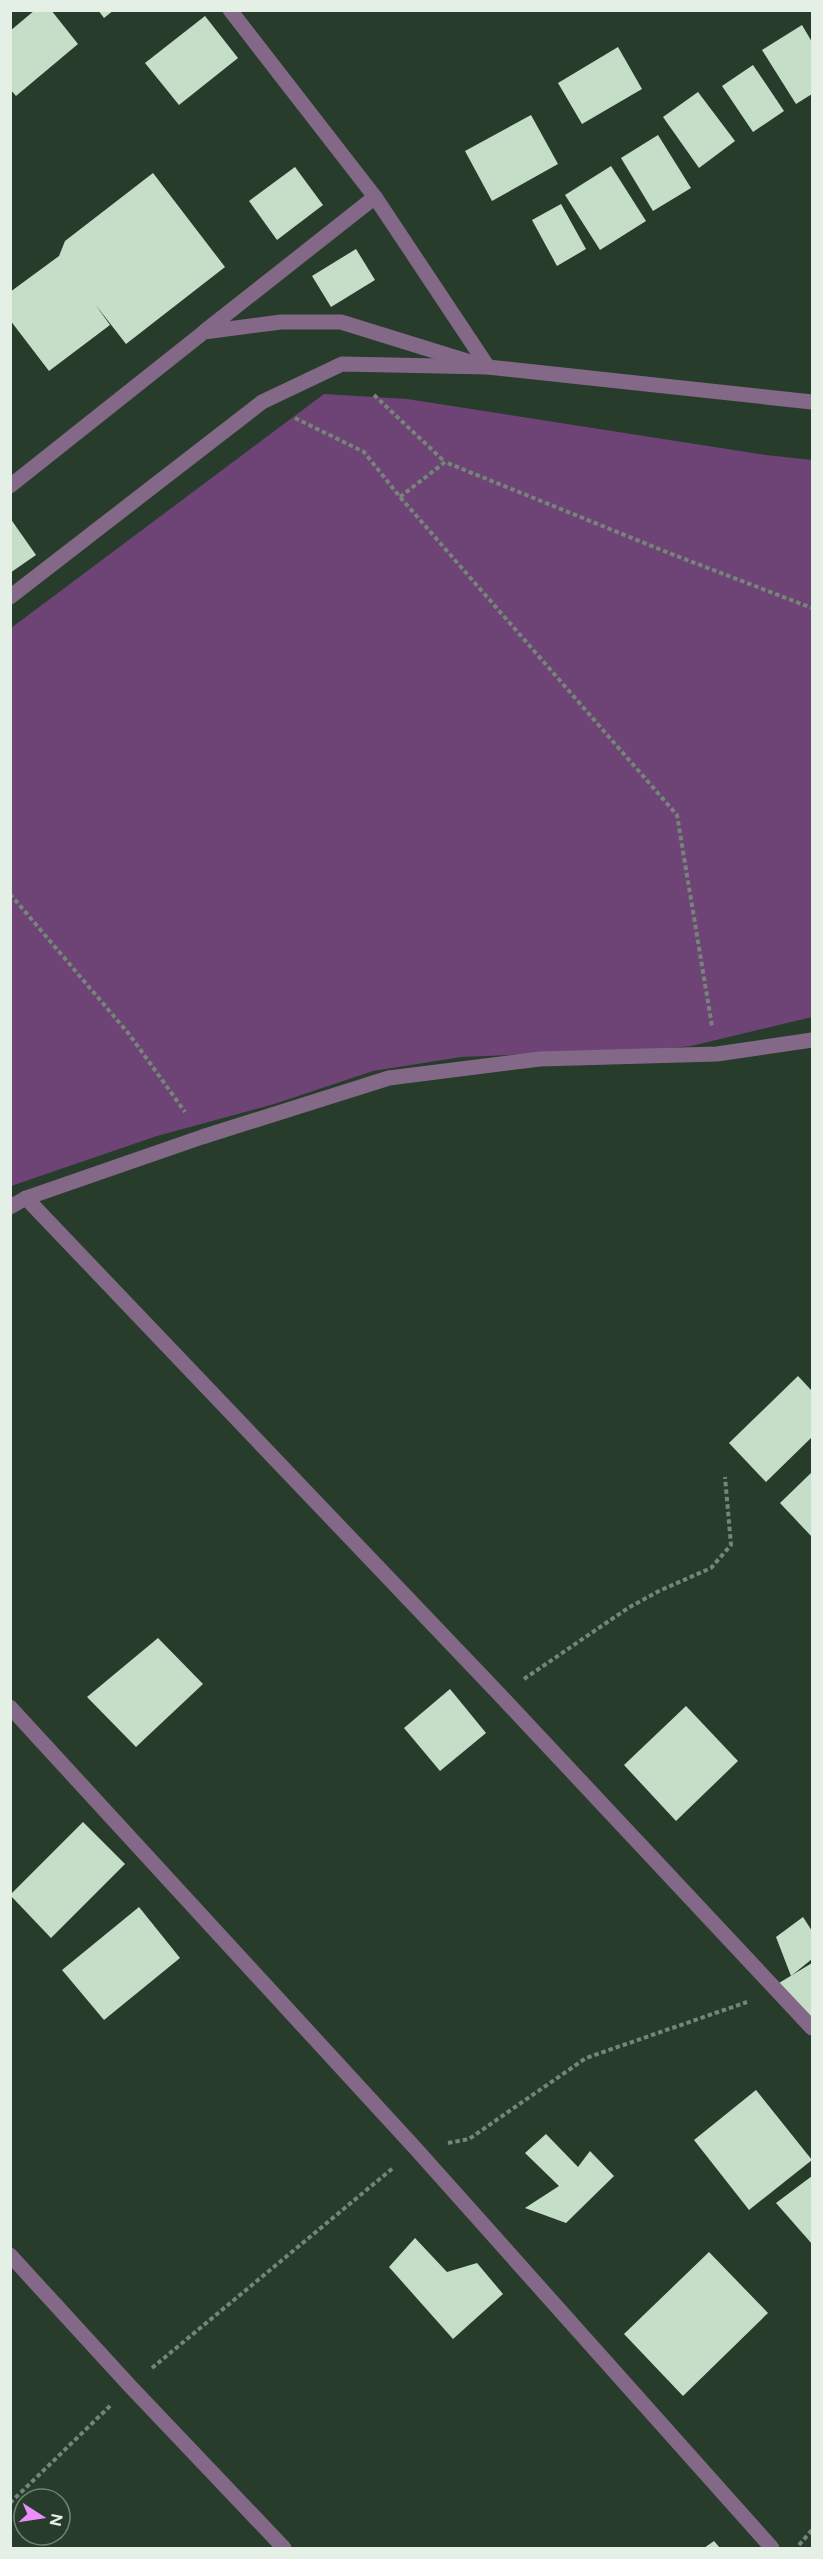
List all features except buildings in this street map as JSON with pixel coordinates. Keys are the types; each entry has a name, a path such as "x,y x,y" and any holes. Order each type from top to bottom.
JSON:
{"street":[{"path":"230,10 375,197 488,367"},
{"path":"14,478 375,197"},
{"path":"204,332 281,322 340,322 488,367"},
{"path":"10,597 262,402 342,364 488,367 813,402"},
{"path":"10,1207 26,1198 202,1137 389,1078 540,1059 717,1054 813,1040"},
{"path":"26,1198 500,1695 813,2028"},
{"path":"10,1707 416,2149 772,2548"},
{"path":"10,2255 130,2386 284,2548"}],"path":[{"path":"342,364 445,462 669,553 813,608"},
{"path":"262,402 364,452 400,497 676,815 717,1054"},
{"path":"400,497 445,462"},
{"path":"10,894 129,1034 202,1137"},
{"path":"500,1695 628,1608 659,1591 711,1569 731,1545 725,1477"},
{"path":"10,2503 130,2386 416,2149 469,2139 586,2058 778,1991"},
{"path":"796,2548 813,2530"}],"shaded area":[{"path":"324,394 407,399 766,455 812,460 812,1017 691,1046 461,1057 373,1071 274,1104 157,1136 11,1186 11,628"}]}
